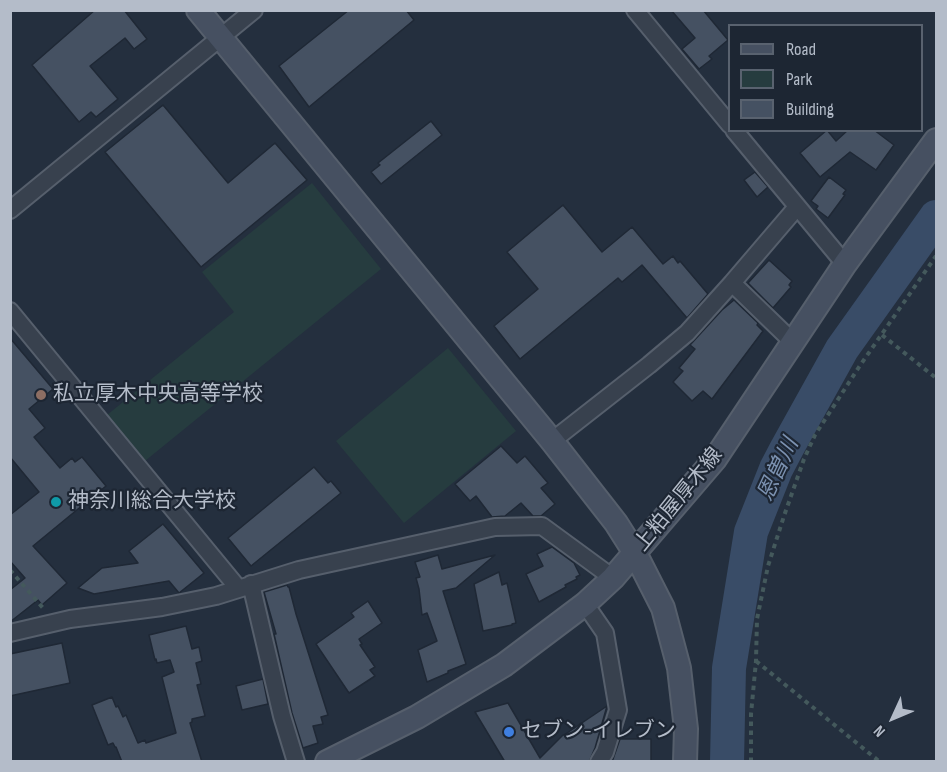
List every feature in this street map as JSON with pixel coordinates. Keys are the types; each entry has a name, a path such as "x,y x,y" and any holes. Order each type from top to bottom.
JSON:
{"street":[{"path":"198,10 611,515 635,554 663,608 679,668 686,729 686,762"},
{"path":"10,210 254,10"},
{"path":"635,10 728,124"},
{"path":"736,132 845,264"},
{"name":"上粕屋厚木線","path":"327,762 417,717 504,665 585,604 613,578 715,459 845,264 936,140"},
{"path":"552,441 650,365 679,339 732,284 797,207"},
{"path":"732,284 794,342"},
{"path":"10,312 245,586 296,762"},
{"path":"10,633 56,622 162,607 216,596 299,570 495,527 542,526 613,578"},
{"path":"585,604 604,633 618,710 605,752 599,762"}],"path":[{"path":"751,762 751,714 757,619 768,566 804,459 816,435 859,367 936,256"},
{"path":"882,334 936,378"},
{"path":"10,570 56,622"},
{"path":"756,661 880,762"}],"green space":[{"path":"312,183 381,269 145,461 107,415 234,312 202,272"},
{"path":"448,348 516,431 404,523 336,441"}],"building":[{"path":"95,10 124,10 147,39 134,49 125,38 90,66 118,99 96,117 91,112 79,122 32,65"},
{"path":"349,10 406,10 414,20 309,107 279,66"},
{"path":"671,10 703,10 728,40 709,56 712,59 699,69 682,49 695,38"},
{"path":"163,105 228,183 275,143 307,180 201,267 105,152"},
{"path":"431,121 442,135 381,184 371,172 380,165 378,163"},
{"path":"825,132 829,132 836,141 846,132 877,132 894,145 876,170 850,152 820,177 800,153"},
{"path":"755,172 768,187 757,197 744,180"},
{"path":"829,177 846,190 843,194 845,195 828,218 816,209 818,206 811,201"},
{"path":"563,205 602,252 632,227 663,264 673,256 708,294 687,318 642,265 622,282 618,278 520,359 494,326 538,289 507,252"},
{"path":"769,260 792,281 789,285 791,287 773,308 748,283"},
{"path":"734,300 758,323 757,325 763,331 712,399 703,391 692,401 673,382 683,371 679,368 695,349 690,345"},
{"path":"10,338 53,389 29,409 45,428 34,437 60,468 72,458 75,462 82,457 106,486 33,546 67,583 42,605 38,600 10,622 10,590 25,578 10,561 10,515 39,492 10,457"},
{"path":"501,446 517,463 525,456 548,483 541,488 555,504 541,516 533,516 521,503 505,516 492,517 476,496 470,501 455,484"},
{"path":"314,467 328,483 331,481 341,493 251,566 228,538"},
{"path":"163,524 204,573 179,593 169,581 94,594 78,588 102,568 138,563 129,551"},
{"path":"552,547 574,563 580,575 565,585 566,587 539,602 526,574 543,566 537,554"},
{"path":"438,555 442,569 495,555 456,588 443,591 466,664 427,682 418,650 437,641 427,613 422,615 416,578 420,577 415,562"},
{"path":"499,572 502,585 507,583 516,623 483,631 474,584"},
{"path":"287,585 328,715 321,717 323,724 313,726 318,743 303,748 292,713 274,634 276,634 264,592"},
{"path":"368,601 382,623 359,639 362,644 360,645 375,667 370,670 375,676 349,693 316,644 354,617 351,613"},
{"path":"186,626 192,649 199,647 202,661 196,663 201,684 197,685 205,716 192,719 190,723 202,762 122,762 113,743 108,745 92,705 112,697 123,717 126,715 138,743 145,740 146,743 176,733 162,677 174,672 170,660 157,663 149,635"},
{"path":"62,643 70,683 10,696 10,654"},
{"path":"263,679 268,704 242,710 236,686"},
{"path":"508,703 540,758 563,735 607,706 589,762 505,762 475,712"},
{"path":"620,739 651,739 651,762 612,762"}],"waterway":[{"name":"恩曽川","path":"727,762 729,668 751,532 776,469 842,349 936,217"}],"place":[{"name":"私立厚木中央高等学校","path":"41,395"},
{"name":"神奈川総合大学校","path":"56,502"},
{"name":"セブン-イレブン","path":"509,732"}]}
